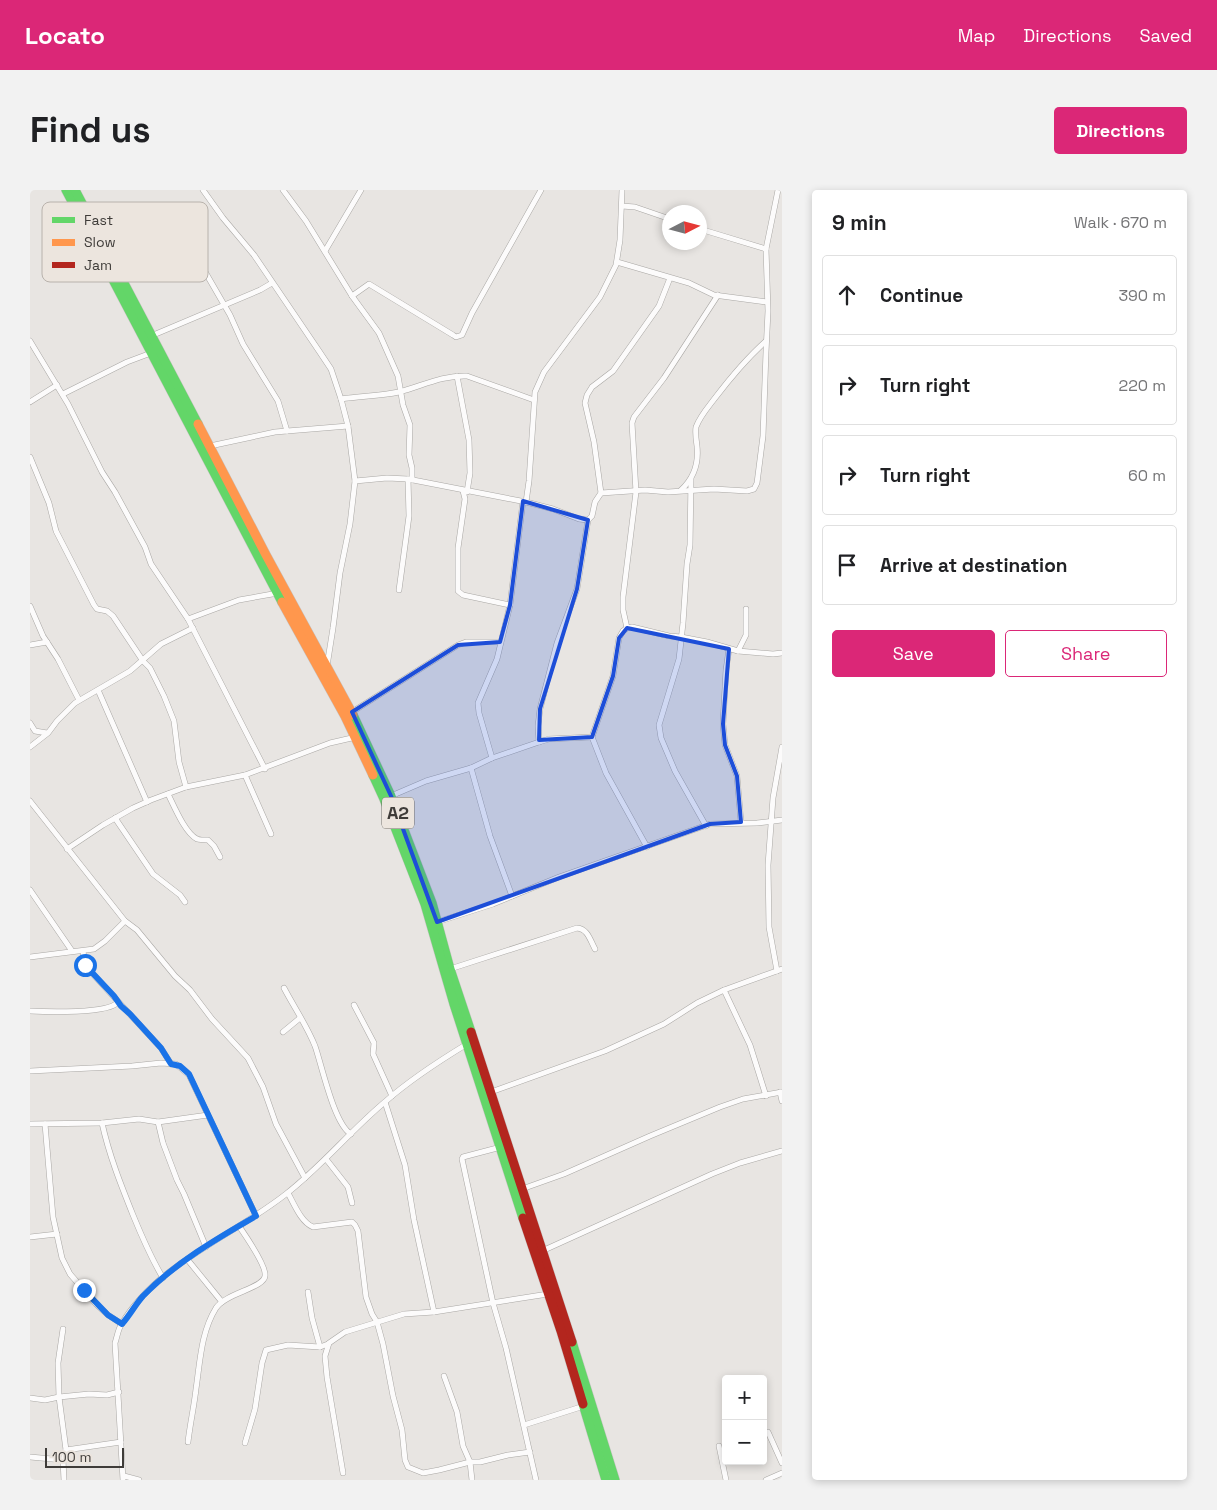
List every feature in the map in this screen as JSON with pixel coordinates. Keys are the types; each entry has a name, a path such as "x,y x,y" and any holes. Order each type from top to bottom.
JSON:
{"highway":[{"name":"A2","path":"66,190 72,202"},
{"name":"A2","path":"75,190 81,202"},
{"name":"A2","path":"114,282 356,737 384,799 425,904 444,971 606,1480"},
{"name":"A2","path":"123,282 326,668 352,712 391,796 432,902 450,969 598,1421 615,1480"}],"street":[{"path":"203,190 223,218 254,255 327,363 341,399 348,426 355,481 350,524 340,573 326,668"},
{"path":"283,190 306,221 352,296 379,333 398,376 410,431 409,455 412,468 409,516 399,590"},
{"path":"325,251 361,190"},
{"path":"352,296 369,284 456,337 462,335 472,313 541,190"},
{"path":"492,758 478,705 494,667 510,605 524,502 529,481 535,392 541,378 600,297 617,262 622,190"},
{"path":"600,493 714,489 747,491 754,489 757,484 763,436 767,302 766,249 778,190"},
{"path":"622,206 635,207 662,216"},
{"path":"707,231 766,249"},
{"path":"617,262 689,282 718,295 767,302"},
{"path":"208,276 233,321 243,344 278,401 288,431"},
{"path":"539,742 540,709 557,643 577,589 588,520 592,516 595,502 600,493 594,442 585,403 587,395 592,387 612,371 659,306 670,278"},
{"path":"151,337 260,290 272,283"},
{"path":"647,848 606,772 592,737 616,664 619,638 627,628 623,597 636,492 632,423 634,417 664,378 718,295"},
{"path":"30,341 63,394 102,472 145,547 151,564 188,618 265,768"},
{"path":"681,490 691,479 698,459 695,434 699,421 737,370 766,341"},
{"path":"63,394 127,362 151,353"},
{"path":"341,399 387,394 402,391 418,384 457,376 467,376 534,400"},
{"path":"457,376 469,440 470,473 465,491 458,548 458,591 463,595 510,605"},
{"path":"30,402 57,385"},
{"path":"210,446 288,431 348,426"},
{"path":"30,457 49,503 56,532 94,605 97,609 107,611 113,616 143,661 150,668 156,680 171,712 176,730 178,762 186,787"},
{"path":"355,481 387,478 410,479 524,502 588,520"},
{"path":"691,479 690,545 681,637 678,659 660,718 659,731 675,771 706,826"},
{"path":"188,618 239,600 278,593"},
{"path":"30,606 43,636 79,700"},
{"path":"738,650 746,634 746,609"},
{"path":"30,747 48,733 69,708 79,700 130,671 161,644 193,628"},
{"path":"627,628 637,628 681,637 729,649 773,654 782,653"},
{"path":"30,645 47,642"},
{"path":"352,712 458,645 466,642 500,642"},
{"path":"729,649 723,724 725,745 737,776 741,822"},
{"path":"98,690 147,802"},
{"path":"30,723 36,731 48,733"},
{"path":"67,849 115,818 147,802 186,787 244,775 330,743 356,737"},
{"path":"391,796 426,781 471,768 492,758 548,739 592,737"},
{"path":"491,1092 605,1051 664,1024 697,1003 724,990 779,970 770,927 768,865 773,798 782,747"},
{"path":"471,768 490,836 512,896"},
{"path":"244,775 271,834"},
{"path":"168,794 175,810 192,836 198,840 208,840 220,857"},
{"path":"30,801 126,921 146,940 174,976 190,990 212,1019 248,1058 263,1087 276,1124 305,1178"},
{"path":"115,818 153,874 175,891 185,902"},
{"path":"437,922 706,826 717,823 782,820"},
{"path":"30,890 72,951"},
{"path":"30,957 83,951 100,945 126,921"},
{"path":"450,969 577,928 587,932 594,949"},
{"path":"83,951 85,965 161,1048 171,1064"},
{"path":"284,988 314,1045 339,1120 350,1134"},
{"path":"724,990 750,1045 766,1096"},
{"path":"30,1012 104,1009 110,1008 118,1002"},
{"path":"354,1005 374,1043 373,1054 392,1096"},
{"path":"283,1032 300,1018"},
{"path":"139,1480 123,1478 115,1343 122,1324 143,1297 163,1278 187,1259 256,1216 288,1193 392,1096 423,1072 467,1044"},
{"path":"30,1071 171,1064 180,1066 189,1074 256,1216"},
{"path":"522,1189 564,1174 650,1136 743,1099 781,1092 782,1101"},
{"path":"385,1102 405,1165 414,1220 434,1312"},
{"path":"30,1124 102,1123 139,1119 158,1122 208,1115"},
{"path":"158,1122 163,1143 177,1180 206,1247"},
{"path":"102,1123 108,1149 140,1234 163,1278"},
{"path":"44,1124 49,1155 53,1217 62,1258 70,1274 108,1315 122,1324"},
{"path":"501,1147 462,1158 493,1303 506,1348 536,1480"},
{"path":"542,1251 712,1174 740,1163 782,1151"},
{"path":"326,1159 348,1187 352,1203"},
{"path":"288,1193 309,1226 349,1222 355,1224 358,1230 366,1298 377,1322 383,1344 402,1430 405,1460 408,1468 423,1473 470,1462 480,1462 530,1452"},
{"path":"188,1442 201,1348 210,1321 222,1302 237,1292 261,1283 266,1273 238,1226"},
{"path":"30,1237 57,1234"},
{"path":"187,1259 222,1302"},
{"path":"308,1292 312,1318 320,1347"},
{"path":"245,1444 255,1409 262,1363 266,1350 288,1345 320,1347 345,1332 404,1314 434,1312 548,1294"},
{"path":"63,1329 58,1363 59,1397 66,1450 63,1460 64,1480"},
{"path":"329,1343 325,1356 327,1377 343,1473"},
{"path":"444,1376 457,1412 464,1446 470,1462 472,1480"},
{"path":"30,1398 45,1400 89,1394 107,1395 118,1392"},
{"path":"524,1425 584,1406"},
{"path":"768,1432 782,1463"},
{"path":"66,1450 121,1442"},
{"path":"719,1446 726,1480"},
{"path":"30,1457 63,1460"},
{"path":"766,1480 782,1473"}],"highlighted area":[{"path":"523,501 588,520 577,589 540,709 539,740 592,737 613,676 619,638 627,628 729,649 723,724 725,745 737,776 741,822 710,824 437,922 391,796 352,712 458,645 500,642 510,605"}],"traffic: fast":[{"path":"66,190 72,202"},
{"path":"75,190 81,202"},
{"path":"114,282 282,602"},
{"path":"123,282 198,424"},
{"path":"353,715 391,796 432,903 450,969 471,1032"},
{"path":"373,775 425,904 454,1004 523,1218"},
{"path":"572,1342 615,1480"},
{"path":"583,1404 606,1480"}],"traffic: slow":[{"path":"198,424 266,555 353,715"},
{"path":"282,602 345,716 373,775"}],"traffic: jam":[{"path":"471,1032 572,1342"},
{"path":"523,1218 583,1404"}],"route":[{"path":"84,1290 108,1315 122,1324 143,1297 170,1272 187,1259 256,1216 189,1074 180,1066 171,1064 161,1048 85,965"}]}
